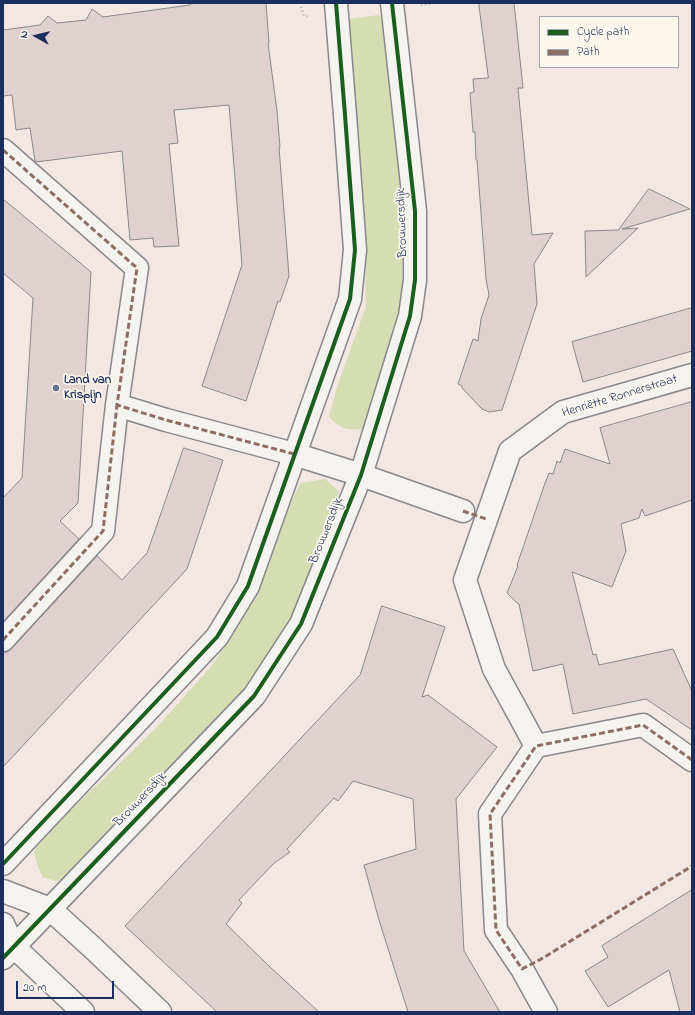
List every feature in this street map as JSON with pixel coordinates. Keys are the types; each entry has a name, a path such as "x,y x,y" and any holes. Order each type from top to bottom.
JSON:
{"street":[{"path":"3,864 217,637 248,586 350,299 355,250 346,114 336,3"},
{"name":"Brouwersdijk","path":"8,952 254,696 301,624 360,475 410,316 415,280 415,212 392,3"},
{"path":"3,150 137,268 117,405 103,531 3,640"},
{"name":"Henriëtte Ronnerstraat","path":"536,746 494,668 465,580 510,451 563,412 692,375"},
{"path":"117,405 166,420 294,454 463,510"},
{"path":"546,1012 522,969 496,930 490,814 536,746 643,725 692,760"},
{"path":"3,891 50,909 160,1012"},
{"path":"3,924 8,952 83,1012"}],"green space":[{"path":"378,15 382,18 401,169 403,317 370,416 363,429 352,430 340,426 329,417 337,387 366,306 365,240 360,161 347,23 349,19"},
{"path":"325,479 339,491 336,508 293,622 248,692 70,878 55,881 43,877 38,868 34,852 39,841 156,728 209,669 239,626 300,483"}],"building":[{"path":"192,3 266,3 268,43 277,111 289,276 280,302 278,301 246,401 202,386 242,265 229,105 174,110 178,143 169,144 179,246 154,247 153,238 130,240 122,151 36,162 30,128 16,130 12,95 3,96 3,30 40,25 48,16 57,23 86,20 92,9 103,17 190,5"},
{"path":"479,3 514,3 523,88 518,88 532,235 553,233 534,264 537,304 502,410 489,412 482,409 462,388 462,386 458,384 473,339 478,341 481,319 489,295 486,279 475,132 473,132 470,93 474,92 473,79 488,78"},
{"path":"649,189 690,209 622,229 638,228 586,277 585,231 618,230"},
{"name":"Land van Krispijn","path":"3,199 91,272 78,503 60,521 79,539 3,622 3,498 22,478 33,298 3,273"},
{"path":"692,308 692,351 583,382 572,342"},
{"path":"692,402 692,500 645,516 642,509 639,518 621,524 626,551 612,587 572,572 593,655 596,654 599,665 673,649 692,691 692,730 646,699 573,714 563,664 533,671 519,604 507,593 518,566 517,565 544,486 549,473 553,474 557,461 560,463 565,449 610,464 600,428"},
{"path":"184,448 223,460 187,569 3,767 3,652 7,652 12,648 97,556 122,580 147,553"},
{"path":"382,606 445,627 422,697 428,695 497,747 456,799 464,951 500,1012 408,1012 379,920 364,865 416,849 413,799 353,781 338,801 334,798 287,849 290,852 273,864 239,900 242,903 226,924 319,1012 217,1012 125,926 360,675"},
{"path":"692,890 692,1012 680,1012 669,970 608,1007 585,971 608,957 602,946"}],"marked path":[{"path":"3,150 137,268 117,405 166,420 294,454"},
{"path":"3,640 103,531 117,405"},
{"path":"463,511 486,519"},
{"path":"692,760 643,725 536,746 490,814 496,930 522,969 543,958 692,866"}],"cycle path":[{"path":"3,864 217,637 248,586 350,299 355,250 336,3"},
{"path":"3,958 254,696 301,624 361,475 410,316 415,280 415,211 392,3"}],"place":[{"name":"Land van Krispijn","path":"56,388"}]}
